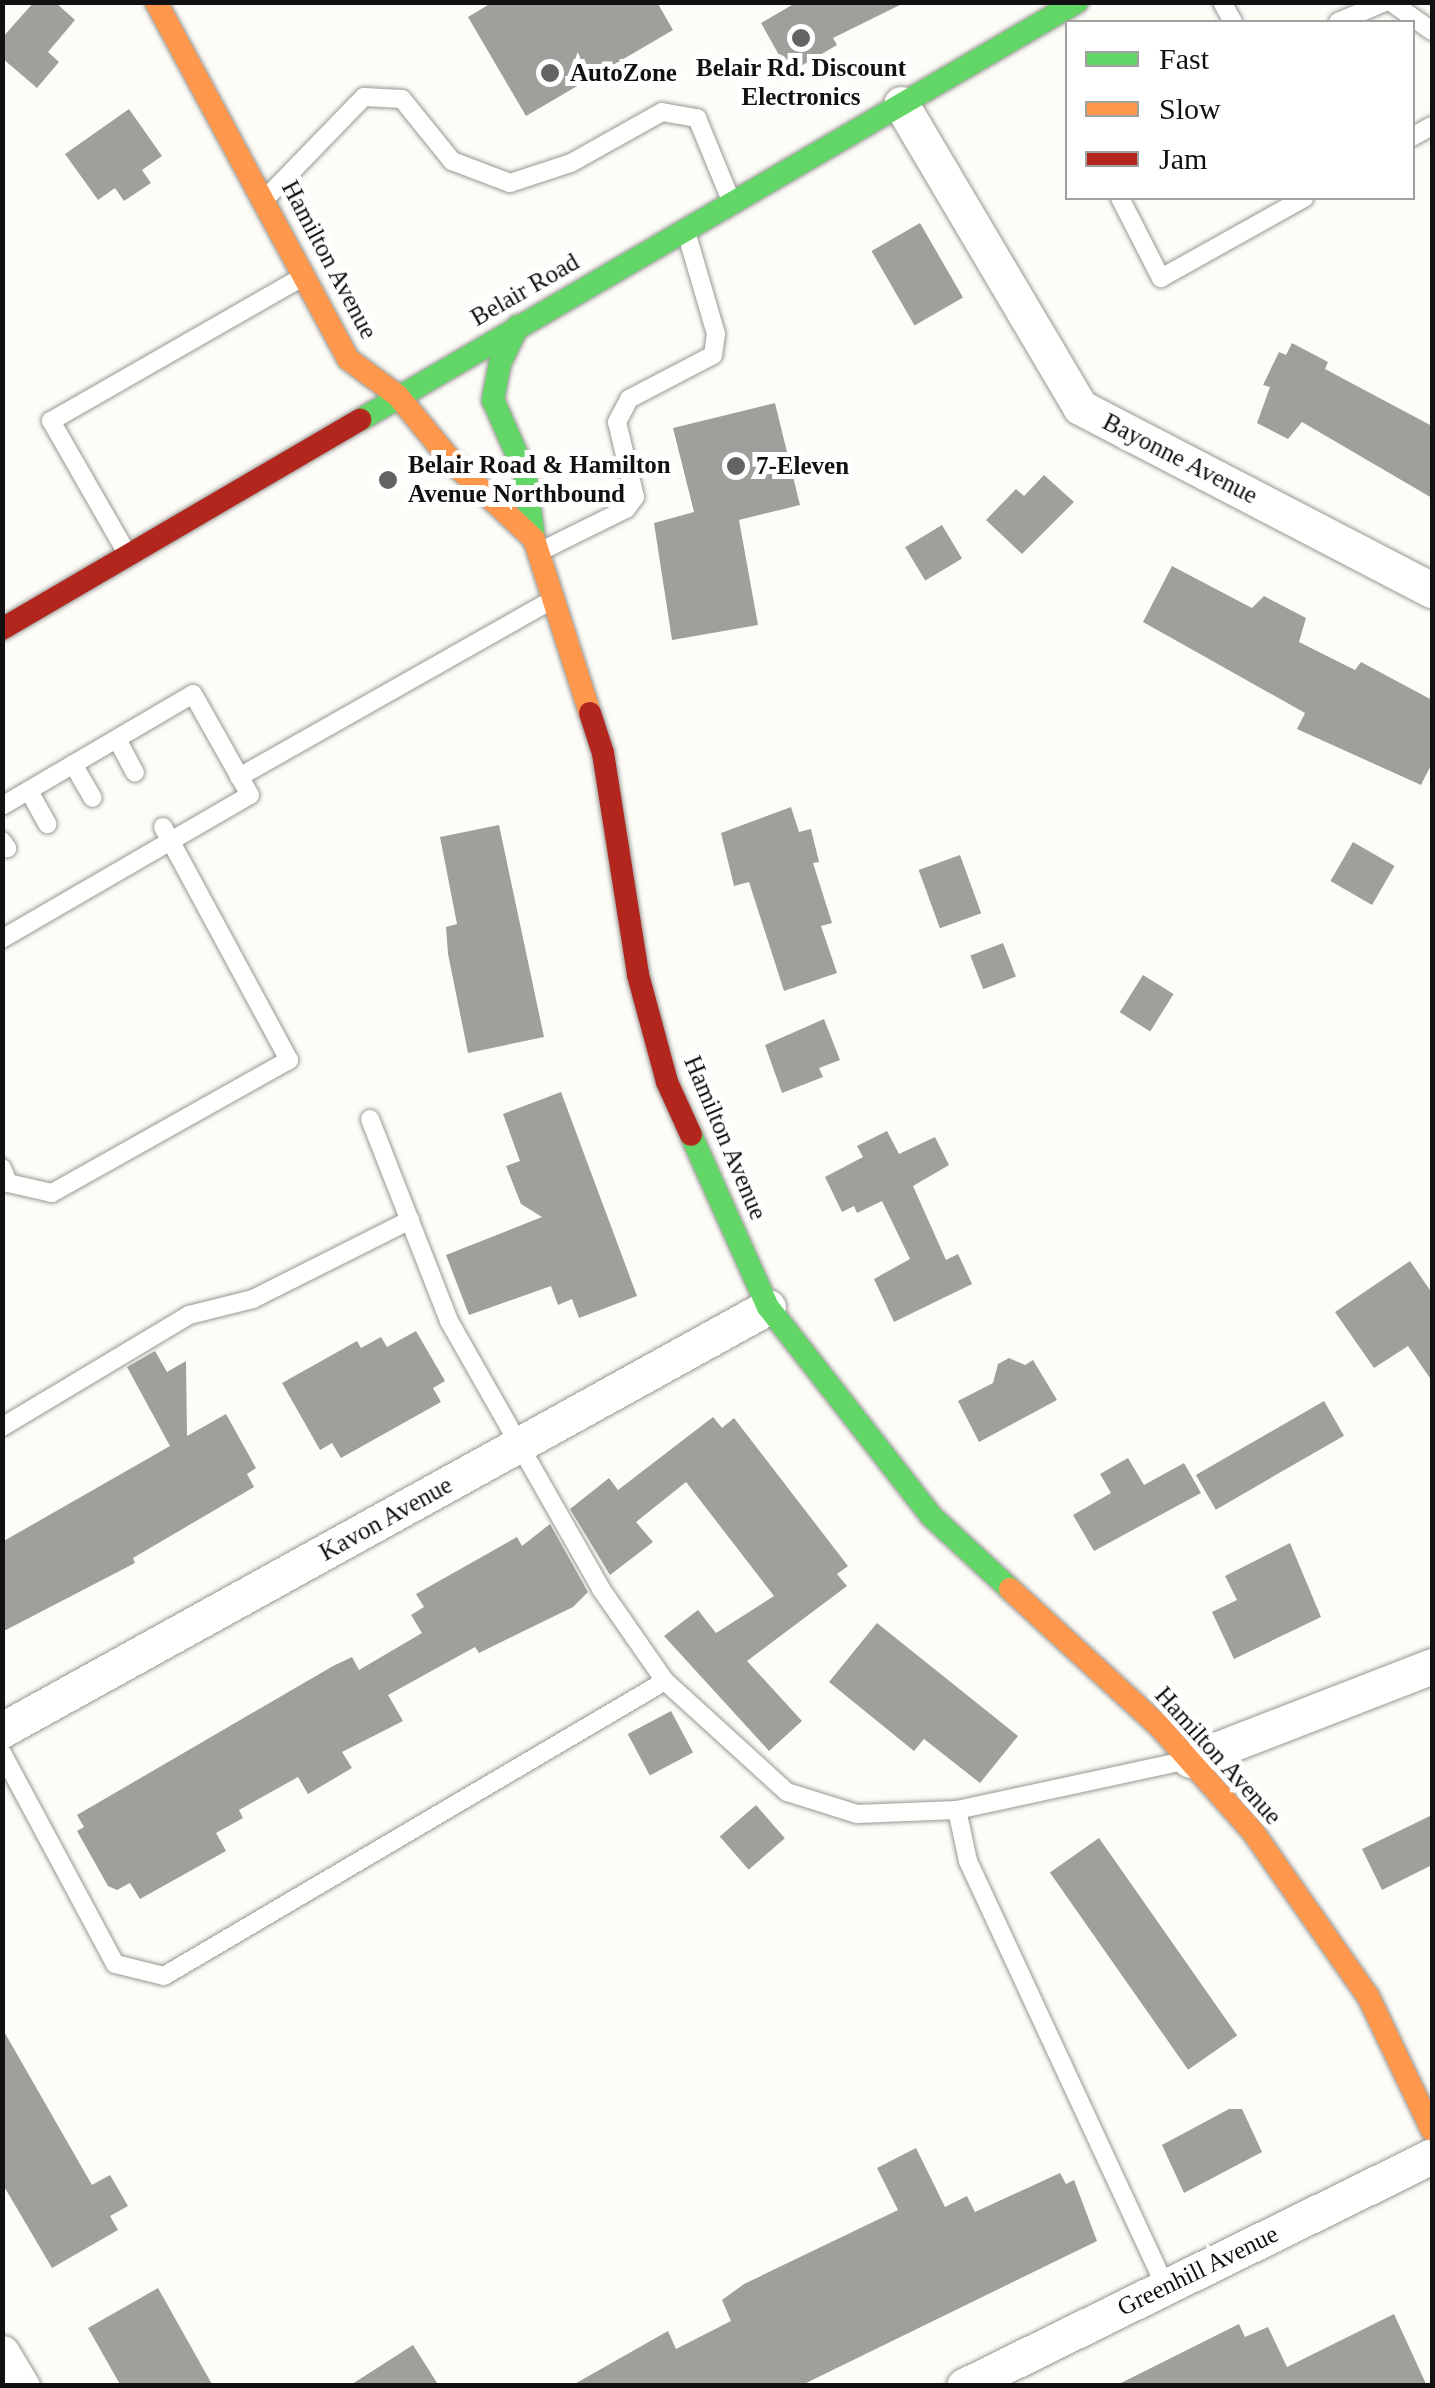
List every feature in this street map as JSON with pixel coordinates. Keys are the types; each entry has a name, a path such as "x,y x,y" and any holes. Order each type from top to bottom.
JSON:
{"street":[{"name":"Hamilton Avenue","path":"156,2 348,359 398,396 454,463 536,545 603,753 638,975 667,1082 768,1307 865,1439 931,1516 1190,1760 1332,1939 1432,2130"},
{"name":"Belair Road","path":"2,629 1078,2"},
{"name":"Bayonne Avenue","path":"901,104 1080,407 1432,590"},
{"path":"518,326 500,363 493,400 526,473 536,545"},
{"name":"Kavon Avenue","path":"2,1730 768,1307"},
{"path":"1190,1760 1432,1666"},
{"name":"Greenhill Avenue","path":"964,2386 1432,2156"},
{"path":"2,2353 22,2386"}],"lane":[{"path":"1343,20 1388,2 1432,31"},
{"path":"264,199 364,97 402,98 452,161 510,183 571,163 662,112 697,118 732,202"},
{"path":"1121,200 1161,278 1300,200"},
{"path":"536,545 626,509 635,497 617,422 629,399 713,354 716,334 685,229"},
{"path":"128,555 51,420 306,275"},
{"path":"239,777 555,599"},
{"path":"2,806 193,694 250,796 126,857 40,908 2,939"},
{"path":"117,739 135,773"},
{"path":"73,764 93,798"},
{"path":"29,791 47,824"},
{"path":"2,1168 8,1183 52,1193 289,1060 167,834"},
{"path":"370,1119 449,1321 517,1447 665,1681 786,1792 858,1814 957,1810 1190,1760"},
{"path":"2,1426 188,1314 253,1299 410,1220"},
{"path":"2,1753 114,1964 164,1976 665,1681"},
{"path":"957,1810 974,1876 1166,2287"}],"building":[{"path":"34,2 55,2 75,20 48,52 59,62 37,88 2,58 2,38"},
{"name":"AutoZone","path":"493,2 657,2 673,30 526,116 468,17"},
{"name":"Belair Rd. Discount Electronics","path":"797,2 906,2 833,38 837,45 789,73 761,23"},
{"path":"129,109 162,156 142,170 151,183 124,201 115,188 98,200 65,154"},
{"path":"920,223 963,297 915,325 872,251"},
{"path":"1292,343 1328,362 1325,369 1432,426 1432,498 1302,422 1288,439 1257,423 1270,387 1263,385 1279,352 1286,355"},
{"path":"775,403 800,505 739,520 758,625 672,640 654,523 694,512 673,428"},
{"path":"1044,475 1074,502 1022,554 986,520 1016,489 1024,496"},
{"path":"942,525 962,558 925,581 905,547"},
{"path":"1172,566 1252,608 1264,596 1306,618 1299,642 1355,670 1361,662 1432,700 1432,763 1421,785 1297,729 1305,713 1143,622"},
{"path":"791,807 799,832 811,829 819,862 813,863 832,923 821,926 837,973 784,991 749,882 734,886 721,833"},
{"path":"499,825 544,1037 468,1053 448,954 446,927 457,924 440,837"},
{"path":"1353,842 1395,866 1372,905 1330,881"},
{"path":"960,855 981,913 940,928 919,870"},
{"path":"1003,943 1016,977 983,989 970,956"},
{"path":"1143,975 1174,994 1150,1031 1120,1012"},
{"path":"824,1019 840,1060 819,1068 823,1077 782,1093 765,1045"},
{"path":"561,1092 637,1296 579,1318 572,1299 558,1305 551,1286 469,1315 446,1255 542,1217 521,1204 506,1166 520,1161 503,1114"},
{"path":"887,1131 899,1154 935,1137 949,1165 913,1186 946,1260 958,1254 972,1284 894,1322 874,1279 910,1259 882,1201 857,1213 854,1206 842,1212 825,1177 863,1157 857,1146"},
{"path":"1410,1261 1432,1293 1432,1381 1408,1346 1374,1368 1335,1312"},
{"path":"416,1331 445,1381 433,1388 441,1402 341,1458 332,1443 320,1450 282,1383 357,1341 361,1348 381,1337 387,1347"},
{"path":"155,1351 167,1372 186,1361 187,1436 226,1414 256,1468 247,1474 254,1487 133,1558 135,1563 2,1632 2,1542 170,1446 127,1367"},
{"path":"1009,1358 1025,1365 1033,1360 1057,1400 979,1442 958,1401 993,1383 998,1364"},
{"path":"1324,1401 1344,1436 1216,1510 1196,1475"},
{"path":"713,1417 722,1428 734,1418 848,1566 837,1574 847,1586 747,1661 802,1721 769,1751 664,1636 698,1610 716,1633 774,1596 686,1482 636,1522 653,1542 610,1575 570,1509 609,1478 618,1490"},
{"path":"1128,1458 1144,1485 1184,1463 1201,1493 1094,1551 1073,1515 1111,1493 1100,1474"},
{"path":"550,1524 588,1592 573,1607 479,1653 475,1647 388,1695 403,1721 342,1752 352,1768 308,1794 298,1777 239,1810 243,1818 216,1833 226,1851 140,1899 130,1883 117,1890 108,1886 77,1831 84,1827 77,1815 333,1666 352,1657 359,1670 422,1633 411,1615 424,1607 416,1594 517,1537 522,1546"},
{"path":"1290,1543 1321,1617 1234,1659 1212,1612 1237,1600 1225,1576"},
{"path":"877,1623 1018,1736 980,1783 924,1739 914,1751 829,1682"},
{"path":"671,1711 693,1752 650,1776 628,1734"},
{"path":"756,1805 785,1838 749,1870 720,1836"},
{"path":"1432,1815 1432,1865 1382,1890 1362,1849"},
{"path":"1099,1838 1237,2035 1188,2070 1050,1872"},
{"path":"2,2028 92,2185 110,2175 128,2206 110,2216 118,2230 52,2268 2,2183"},
{"path":"1229,2109 1242,2109 1262,2152 1184,2193 1162,2145"},
{"path":"916,2148 945,2207 967,2196 975,2212 1060,2173 1066,2184 1074,2180 1097,2241 800,2386 571,2386 668,2331 676,2349 731,2321 722,2300 744,2284 898,2210 877,2168"},
{"path":"158,2288 213,2386 121,2386 88,2328"},
{"path":"1394,2314 1427,2386 1115,2386 1239,2324 1245,2337 1268,2327 1287,2367"},
{"path":"413,2345 439,2386 349,2386"}],"traffic: fast":[{"path":"360,420 1077,2"},
{"path":"518,326 500,363 493,400 525,473 534,539"},
{"path":"691,1135 768,1307 931,1516 1010,1589"}],"traffic: slow":[{"path":"156,2 348,359 398,396 453,463 534,539 590,713"},
{"path":"1010,1589 1159,1726 1253,1832 1368,1996 1432,2130"}],"traffic: jam":[{"path":"2,629 360,420"},
{"path":"590,713 603,753 638,975 667,1082 691,1135"}],"place":[{"name":"Belair Rd. Discount Electronics","path":"801,38"},
{"name":"AutoZone","path":"550,73"},
{"name":"7-Eleven","path":"736,466"},
{"name":"Belair Road & Hamilton Avenue Northbound","path":"388,480"}]}
